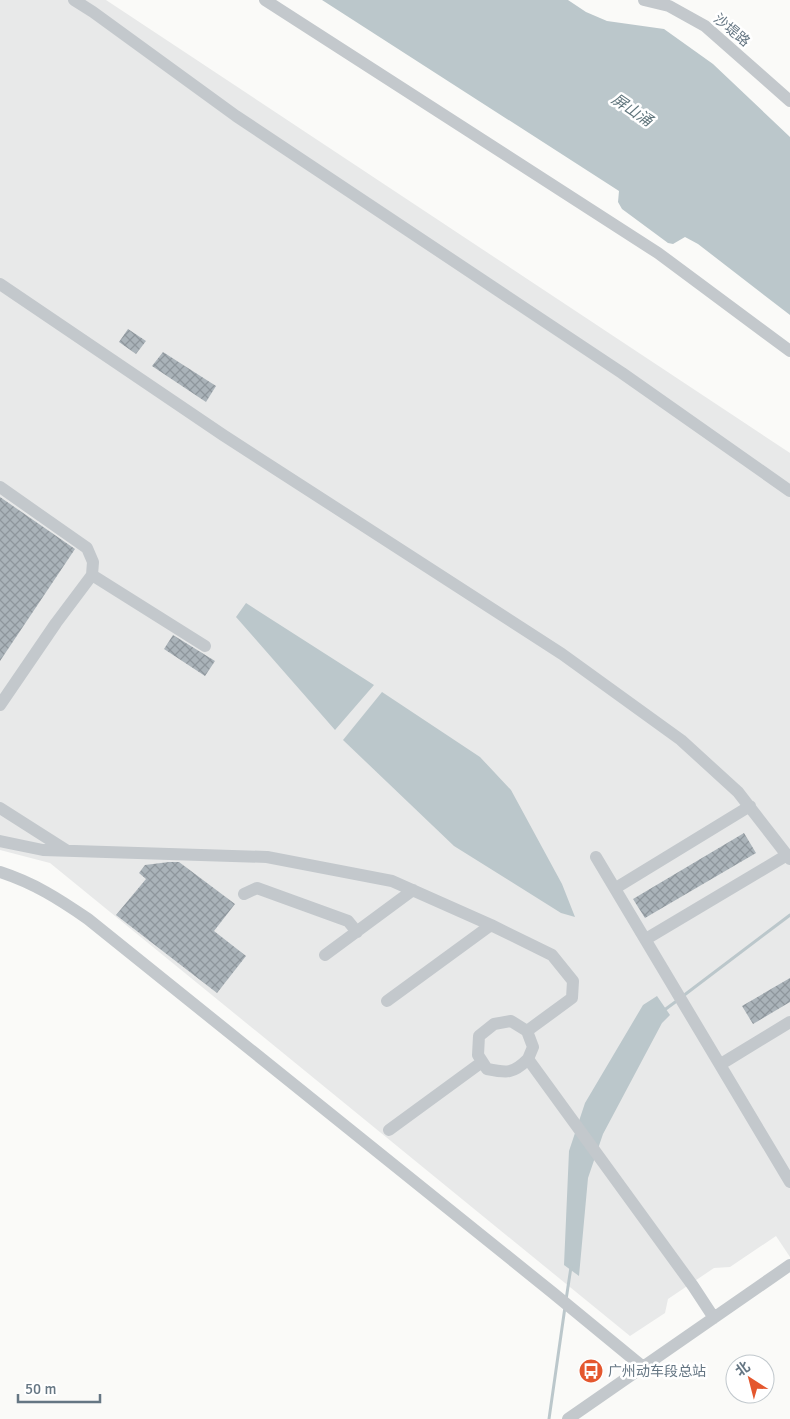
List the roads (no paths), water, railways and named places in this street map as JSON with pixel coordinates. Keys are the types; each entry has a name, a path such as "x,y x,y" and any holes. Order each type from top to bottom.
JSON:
{"street":[{"path":"74,0 236,116 622,373 790,491"},
{"path":"265,0 658,253 790,351"},
{"name":"沙堤路","path":"644,0 669,6 705,26 790,101"},
{"path":"0,284 223,435 562,654 681,740 738,792 789,857 646,939"},
{"path":"0,487 87,548 93,562 92,576 56,623 0,706"},
{"path":"92,576 205,646"},
{"path":"619,886 750,806"},
{"path":"0,808 66,850"},
{"path":"0,841 42,850 267,857 392,881 491,925 552,955 573,982 572,998 527,1031"},
{"path":"596,857 790,1182"},
{"path":"0,872 25,880 53,896 88,920 553,1293 642,1367"},
{"path":"244,894 257,888 348,921 357,932"},
{"path":"325,955 414,890"},
{"path":"387,1001 491,925"},
{"path":"511,1021 527,1031 533,1047 528,1059 517,1070 504,1073 487,1069 478,1056 479,1036 494,1024 511,1021"},
{"path":"720,1064 790,1022"},
{"path":"528,1059 714,1318"},
{"path":"389,1130 482,1062"},
{"path":"568,1419 790,1265"}],"water":[{"name":"屏山涌","path":"322,0 568,0 586,12 607,21 664,29 713,64 790,137 790,315 698,244 685,237 673,244 668,243 622,209 618,202 619,191"},
{"path":"246,603 374,685 335,730 236,617"},
{"path":"382,692 480,757 511,790 562,884 575,917 561,913 454,846 343,740"},
{"path":"657,996 670,1015 662,1023 603,1134 588,1178 579,1276 564,1265 569,1151 585,1103 643,1005"}],"waterway":[{"path":"683,996 790,915"},
{"path":"663,1011 678,1000"},
{"path":"566,1300 571,1267"},
{"path":"549,1419 565,1307"}],"place":[{"name":"广州动车段总站","path":"591,1371"}]}
